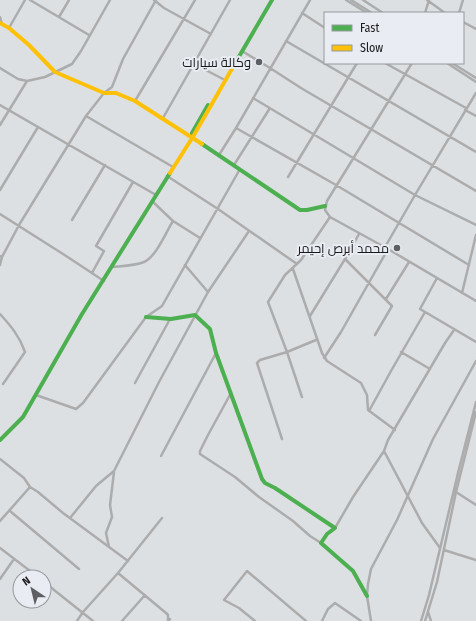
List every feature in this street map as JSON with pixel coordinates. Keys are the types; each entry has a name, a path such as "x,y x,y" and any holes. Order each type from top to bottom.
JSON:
{"street":[{"path":"9,28 25,0"},
{"path":"30,0 89,35"},
{"path":"59,17 69,0"},
{"path":"0,68 18,79 27,81 37,80 68,67 75,61 110,0"},
{"path":"0,264 1,257 19,225 86,116 104,93 112,87 126,53 155,0 164,8 211,34"},
{"path":"135,101 195,0"},
{"path":"163,118 230,0"},
{"path":"0,440 23,417 82,314 194,135 271,0"},
{"path":"192,137 192,133 223,79 271,0"},
{"path":"219,155 310,0"},
{"path":"346,0 365,12"},
{"path":"353,0 371,12"},
{"path":"363,0 381,12"},
{"path":"425,12 428,0 443,12"},
{"path":"459,12 462,0"},
{"path":"302,13 324,27"},
{"path":"0,17 1,24 9,28 46,61 55,72 75,82 104,93 116,93 135,101 192,137 300,210 325,206"},
{"path":"464,23 476,29"},
{"path":"286,41 476,152"},
{"path":"242,51 301,88 476,191"},
{"path":"194,64 223,79"},
{"path":"288,177 356,64"},
{"path":"387,64 476,116"},
{"path":"411,64 336,185 324,210 330,218 388,249 476,301"},
{"path":"449,64 476,82"},
{"path":"454,64 476,78"},
{"path":"0,125 27,81"},
{"path":"385,248 398,223 476,93"},
{"path":"253,98 415,195 476,224"},
{"path":"0,105 156,195"},
{"path":"234,165 270,108"},
{"path":"86,116 173,167"},
{"path":"0,190 38,127"},
{"path":"236,128 298,162 469,265"},
{"path":"72,220 105,165"},
{"path":"36,395 76,409 84,403 146,317 162,306 240,169"},
{"path":"168,176 297,264"},
{"path":"92,273 104,251 96,246 133,182"},
{"path":"152,201 173,221 200,238"},
{"path":"0,214 104,281"},
{"path":"302,397 268,302 285,276 293,269 309,249 330,218"},
{"path":"112,267 142,263 148,260 173,221"},
{"path":"109,547 106,533 112,517 110,504 114,471 195,315 208,292 249,231"},
{"path":"309,316 359,234"},
{"path":"462,293 476,235"},
{"path":"324,358 341,332 388,249"},
{"path":"345,259 392,306 375,335"},
{"path":"386,300 408,262"},
{"path":"185,265 208,292"},
{"path":"293,269 316,340 324,358 361,383 367,395 369,411 395,430"},
{"path":"437,278 420,309 476,342"},
{"path":"369,411 425,312"},
{"path":"0,314 18,336 25,352 3,384"},
{"path":"146,317 171,319 195,315"},
{"path":"195,315 210,329 216,353 262,479 264,482 276,488 335,528"},
{"path":"134,383 171,319"},
{"path":"321,543 327,534 335,528 353,497 384,451 430,369 454,330"},
{"path":"282,439 257,365 260,360 287,352 316,340"},
{"path":"401,352 430,369"},
{"path":"161,456 216,353"},
{"path":"371,621 367,596 368,584 372,569 397,520 433,439 476,361"},
{"path":"231,393 208,434 200,454 234,477 293,521 353,570 367,596"},
{"path":"421,621 429,595 476,402"},
{"path":"425,621 435,589 456,492 476,412"},
{"path":"384,451 422,523 440,548"},
{"path":"0,459 24,478 30,487 128,561"},
{"path":"70,518 96,486 114,471"},
{"path":"0,521 30,487"},
{"path":"456,492 476,505"},
{"path":"10,511 79,569"},
{"path":"77,621 162,518"},
{"path":"0,548 27,569"},
{"path":"444,550 476,560"},
{"path":"0,579 14,559"},
{"path":"255,621 239,608 224,600 247,571 306,621"},
{"path":"118,573 166,612 168,615 168,620 170,619 168,621"},
{"path":"52,588 94,621"},
{"path":"122,621 144,595"},
{"path":"322,621 328,609 335,603 361,621"},
{"path":"428,612 432,621"}],"traffic: fast":[{"path":"237,60 272,0"},
{"path":"192,137 192,133 208,105"},
{"path":"202,144 300,210 325,206"},
{"path":"0,440 23,417 82,314 170,173"},
{"path":"146,317 171,319 195,315 210,329 216,353 262,479 265,483 275,488 335,528 327,534 321,543 353,571 367,596"}],"traffic: slow":[{"path":"0,23 9,28 29,45 55,72 104,93 116,93 135,101 202,144"},
{"path":"170,173 194,135 237,60"}],"place":[{"name":"وكالة سيارات","path":"259,62"},
{"name":"محمد أبرص إحيمر","path":"397,248"}]}
